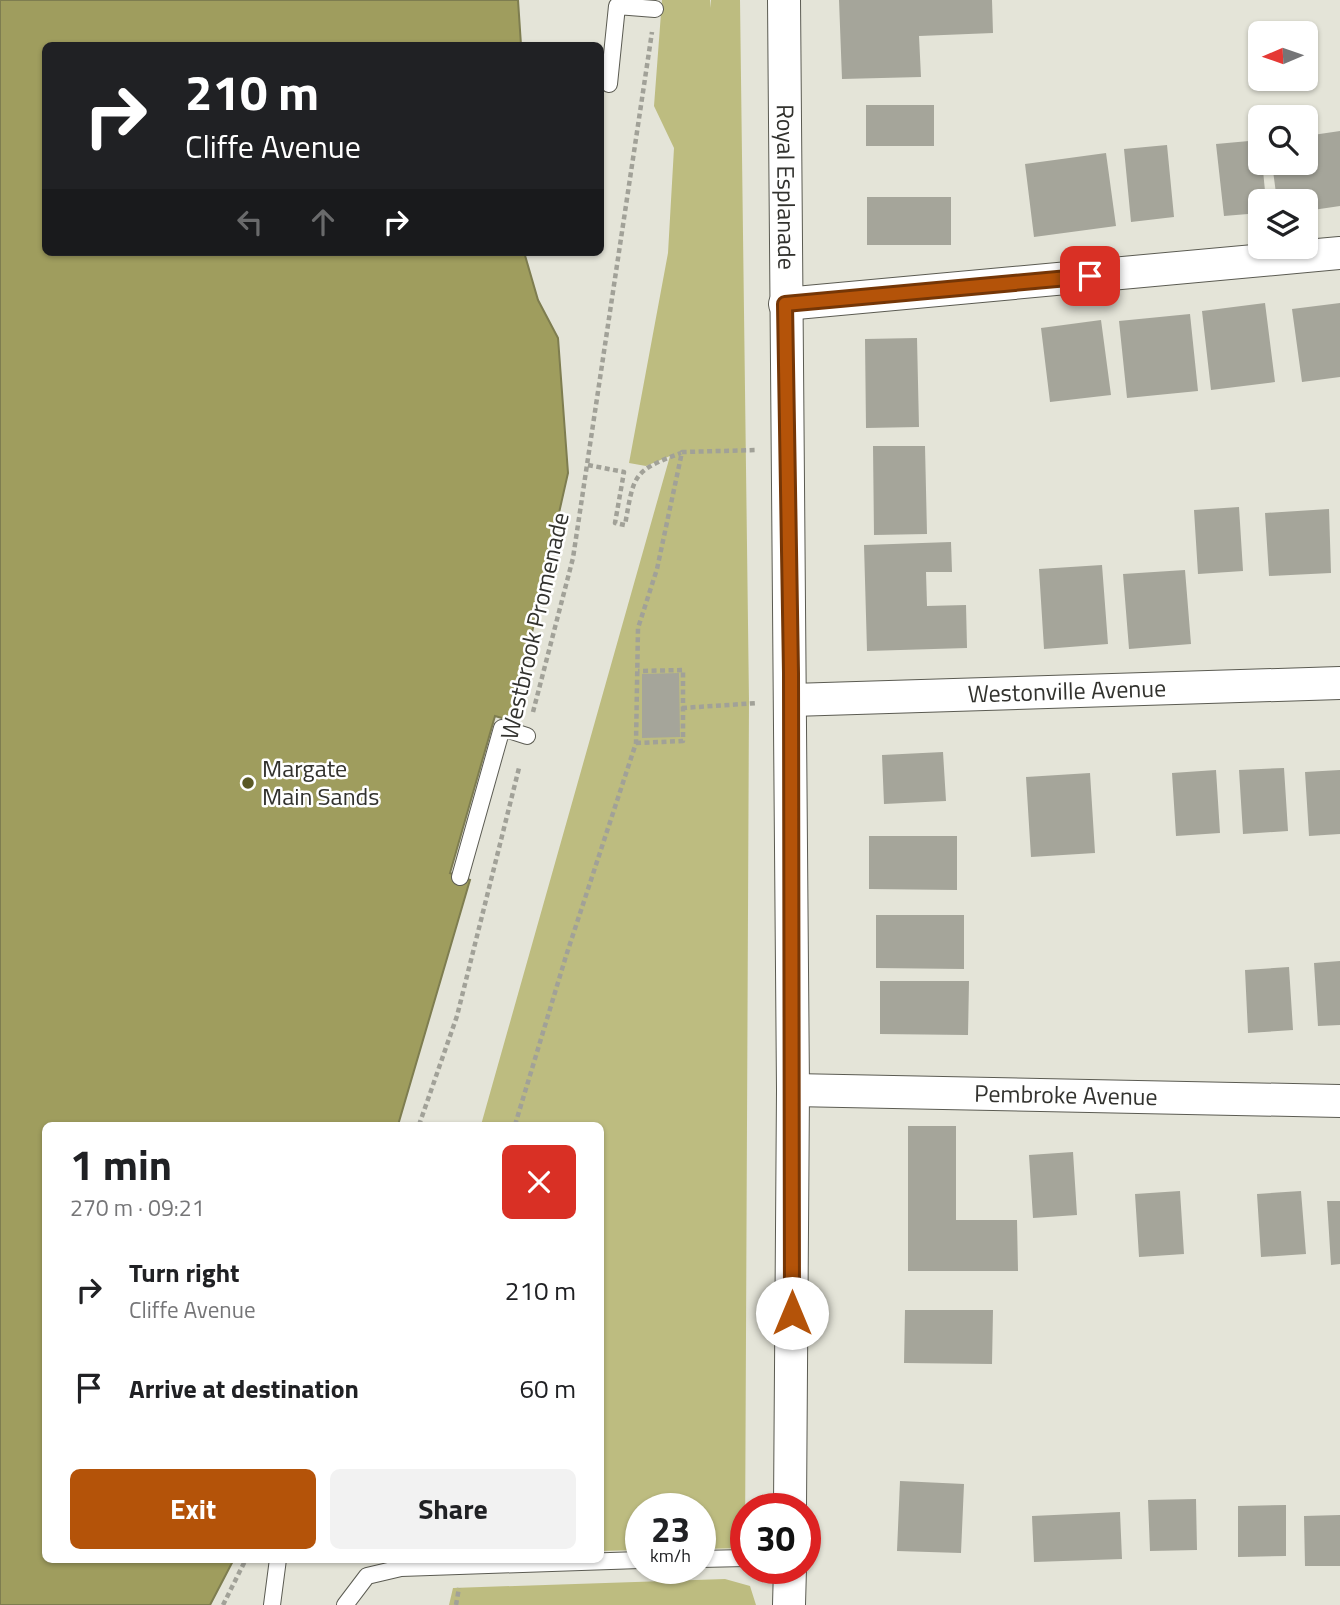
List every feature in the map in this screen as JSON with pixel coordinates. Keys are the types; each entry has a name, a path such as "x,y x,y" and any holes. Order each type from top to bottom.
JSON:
{"street":[{"name":"Royal Esplanade","path":"784,0 785,304 792,700 790,1493"},
{"path":"785,304 1340,253"},
{"name":"Westonville Avenue","path":"792,700 1340,683"},
{"name":"Pembroke Avenue","path":"793,1090 1340,1101"},
{"path":"789,1605 790,1584"}],"lane":[{"path":"609,85 617,6 655,9"},
{"path":"460,877 502,728 527,736"},
{"path":"604,1561 625,1561"},
{"path":"272,1605 277,1563"},
{"path":"345,1605 367,1576 401,1568 550,1563"}],"path":[{"name":"Westbrook Promenade","path":"420,1122 457,1016 573,558 655,9"},
{"path":"588,465 624,472 615,523 625,525 633,483 646,466 682,452 789,450"},
{"path":"517,1122 566,956 636,743 638,628 657,569 682,452"},
{"path":"636,743 682,741 683,670 638,671"},
{"path":"682,708 792,700"},
{"path":"223,1605 244,1563"}],"shaded area":[{"name":"Margate Main Sands","path":"0,0 518,0 521,42 42,42 42,256 525,256 538,300 558,338 568,473 512,721 495,716 450,873 470,880 399,1122 42,1122 42,1563 232,1563 210,1605 0,1605"},
{"path":"662,0 710,0 710,8 711,0 740,0 749,701 745,1493 730,1493 730,1548 716,1549 716,1493 625,1493 625,1550 604,1551 604,1122 482,1122 670,456 646,466 629,463 668,253 674,148 654,106"},
{"path":"716,1579 750,1586 756,1605 449,1605 453,1588 625,1582 716,1584"}],"building":[{"path":"839,0 992,0 993,33 919,36 921,77 842,79"},
{"path":"866,105 934,105 934,146 866,146"},
{"path":"1340,131 1340,206 1318,209 1318,189 1275,189 1274,175 1318,175 1318,134"},
{"path":"1248,141 1248,175 1263,175 1265,189 1248,189 1248,214 1224,216 1216,144"},
{"path":"1167,145 1174,217 1131,222 1124,149"},
{"path":"1106,153 1116,226 1034,237 1025,164"},
{"path":"867,197 951,197 951,245 867,245"},
{"path":"1265,303 1275,382 1211,390 1202,311"},
{"path":"1340,303 1340,377 1302,382 1292,309"},
{"path":"1190,314 1198,391 1127,398 1119,321"},
{"path":"1101,320 1111,395 1050,402 1041,328"},
{"path":"917,338 919,427 866,428 865,339"},
{"path":"873,446 925,446 927,534 874,535"},
{"path":"1239,507 1243,571 1198,574 1194,510"},
{"path":"1329,509 1331,573 1269,576 1265,513"},
{"path":"951,542 952,572 926,572 927,606 966,605 967,648 867,651 864,545"},
{"path":"1102,565 1108,644 1044,649 1039,569"},
{"path":"1185,570 1191,644 1129,649 1123,574"},
{"path":"679,673 680,737 642,738 642,674"},
{"path":"943,752 946,801 884,804 882,755"},
{"path":"1284,768 1288,831 1243,834 1239,770"},
{"path":"1216,770 1220,833 1176,836 1172,773"},
{"path":"1340,770 1340,834 1309,836 1305,772"},
{"path":"1090,773 1095,853 1031,857 1026,777"},
{"path":"869,836 957,836 957,890 869,889"},
{"path":"876,915 964,915 964,969 876,968"},
{"path":"1340,961 1340,1025 1318,1026 1314,963"},
{"path":"1289,967 1293,1030 1248,1033 1245,970"},
{"path":"880,981 969,981 968,1035 880,1034"},
{"path":"908,1126 956,1126 956,1220 1017,1220 1018,1271 908,1271"},
{"path":"1073,1152 1077,1215 1033,1218 1029,1155"},
{"path":"1180,1191 1184,1254 1139,1257 1135,1194"},
{"path":"1301,1191 1306,1254 1261,1257 1257,1194"},
{"path":"1327,1201 1340,1201 1340,1264 1331,1265"},
{"path":"905,1310 993,1310 992,1364 904,1363"},
{"path":"900,1481 964,1484 961,1553 897,1551"},
{"path":"1196,1499 1197,1550 1150,1551 1148,1500"},
{"path":"1286,1505 1286,1556 1238,1557 1238,1506"},
{"path":"1120,1512 1122,1559 1034,1562 1032,1516"},
{"path":"1340,1515 1340,1566 1305,1566 1304,1516"}],"place":[{"name":"Margate Main Sands","path":"248,783"}],"route":[{"path":"792,1313 791,673 785,304 1090,276"}]}
